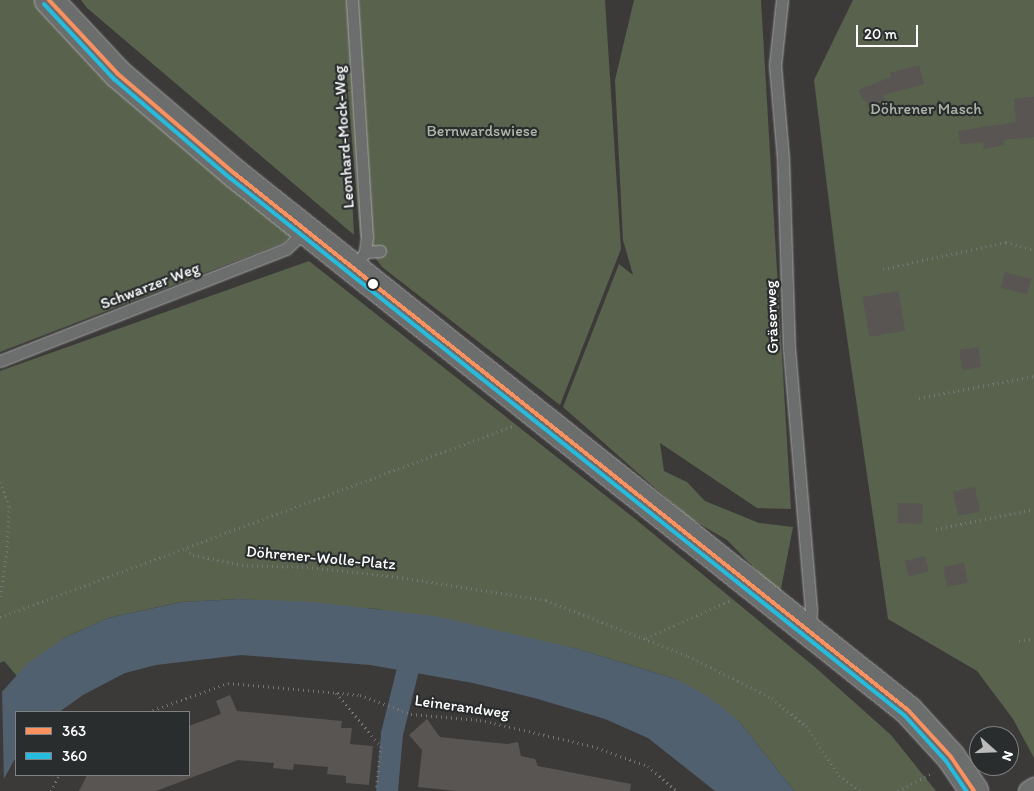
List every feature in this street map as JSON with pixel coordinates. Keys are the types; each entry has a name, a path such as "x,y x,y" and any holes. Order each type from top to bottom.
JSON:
{"street":[{"path":"49,0 92,48 145,98 306,230 360,260 530,407 908,710 951,757 974,791"},
{"path":"1029,791 1034,788"}],"lane":[{"name":"Leonhard-Mock-Weg","path":"352,0 367,237 360,260"},
{"name":"Gräserweg","path":"782,0 775,65 783,158 789,348 811,610 810,632"},
{"name":"Schwarzer Weg","path":"0,361 286,248 306,230"},
{"path":"360,260 380,251"}],"path":[{"path":"884,269 1006,242 1034,250"},
{"path":"919,398 1034,376"},
{"path":"0,617 514,426 530,407"},
{"path":"0,483 9,506 0,598"},
{"path":"936,529 1034,509"},
{"name":"Döhrener-Wolle-Platz","path":"186,549 194,555 242,565 307,567 516,593 546,600 645,639 772,698 806,726 839,776 861,791"},
{"path":"645,639 735,598 750,582"},
{"path":"1019,641 1034,638"},
{"name":"Leinerandweg","path":"151,711 228,683 360,695 412,714 489,721 592,746 648,766 677,791"},
{"path":"336,692 381,746 376,791"},
{"path":"898,791 933,772"},
{"path":"51,791 58,776"}],"green space":[{"path":"0,0 40,0 301,226 283,243 0,352"},
{"name":"Bernwardswiese","path":"81,0 605,0 621,249 560,405 382,267 360,237 345,56 354,235 87,8"},
{"path":"634,0 761,0 791,509 757,508 660,443 664,471 687,482 705,501 759,523 793,527 780,594 727,540 688,517 563,407 619,264 633,275 623,240 615,80"},
{"name":"Döhrener Masch","path":"853,0 1034,0 1034,758 1019,730 1019,726 1017,726 977,671 888,619 838,276 814,80"},
{"path":"309,261 639,522 816,668 891,735 936,791 794,791 739,721 676,679 578,649 377,609 240,599 181,602 108,618 64,638 17,676 4,661 0,663 0,371"}],"water":[{"path":"240,599 313,602 435,616 578,649 676,679 709,697 739,721 794,791 715,791 648,738 605,719 538,699 473,683 370,665 241,655 156,665 125,673 83,695 60,711 15,711 15,759 0,786 0,694 27,664 64,638 108,618 182,602"}],"pier":[{"path":"2,688 4,783 0,788 0,690"}],"building":[{"path":"919,65 924,84 883,95 885,100 868,106 866,100 863,101 859,90 891,77 890,73"},
{"path":"1034,97 1034,137 1003,140 1004,145 984,149 983,142 960,144 958,131 1016,122 1014,99"},
{"path":"1005,272 1031,279 1027,294 1001,287"},
{"path":"898,291 905,330 869,337 863,297"},
{"path":"978,347 981,367 962,370 959,350"},
{"path":"975,487 980,512 958,516 953,491"},
{"path":"898,503 923,504 922,524 897,523"},
{"path":"925,556 929,572 908,577 905,561"},
{"path":"964,563 968,583 947,587 943,567"},
{"path":"230,695 237,711 342,721 341,728 352,728 350,744 373,746 369,785 346,783 346,776 327,774 328,767 294,764 293,770 273,768 274,763 238,760 156,791 79,791 86,776 190,776 190,726 221,714 216,701"},
{"path":"427,719 440,737 507,744 518,742 521,756 535,759 538,766 631,784 630,791 456,791 418,787 422,750 409,735"}],"waterway":[{"path":"387,791 392,734 414,645"}],"transit line":[{"name":"363","path":"49,0 118,74 234,173 908,710 951,757 974,791"},
{"name":"360","path":"44,4 114,79 230,178 904,715 946,761 966,791"}]}
